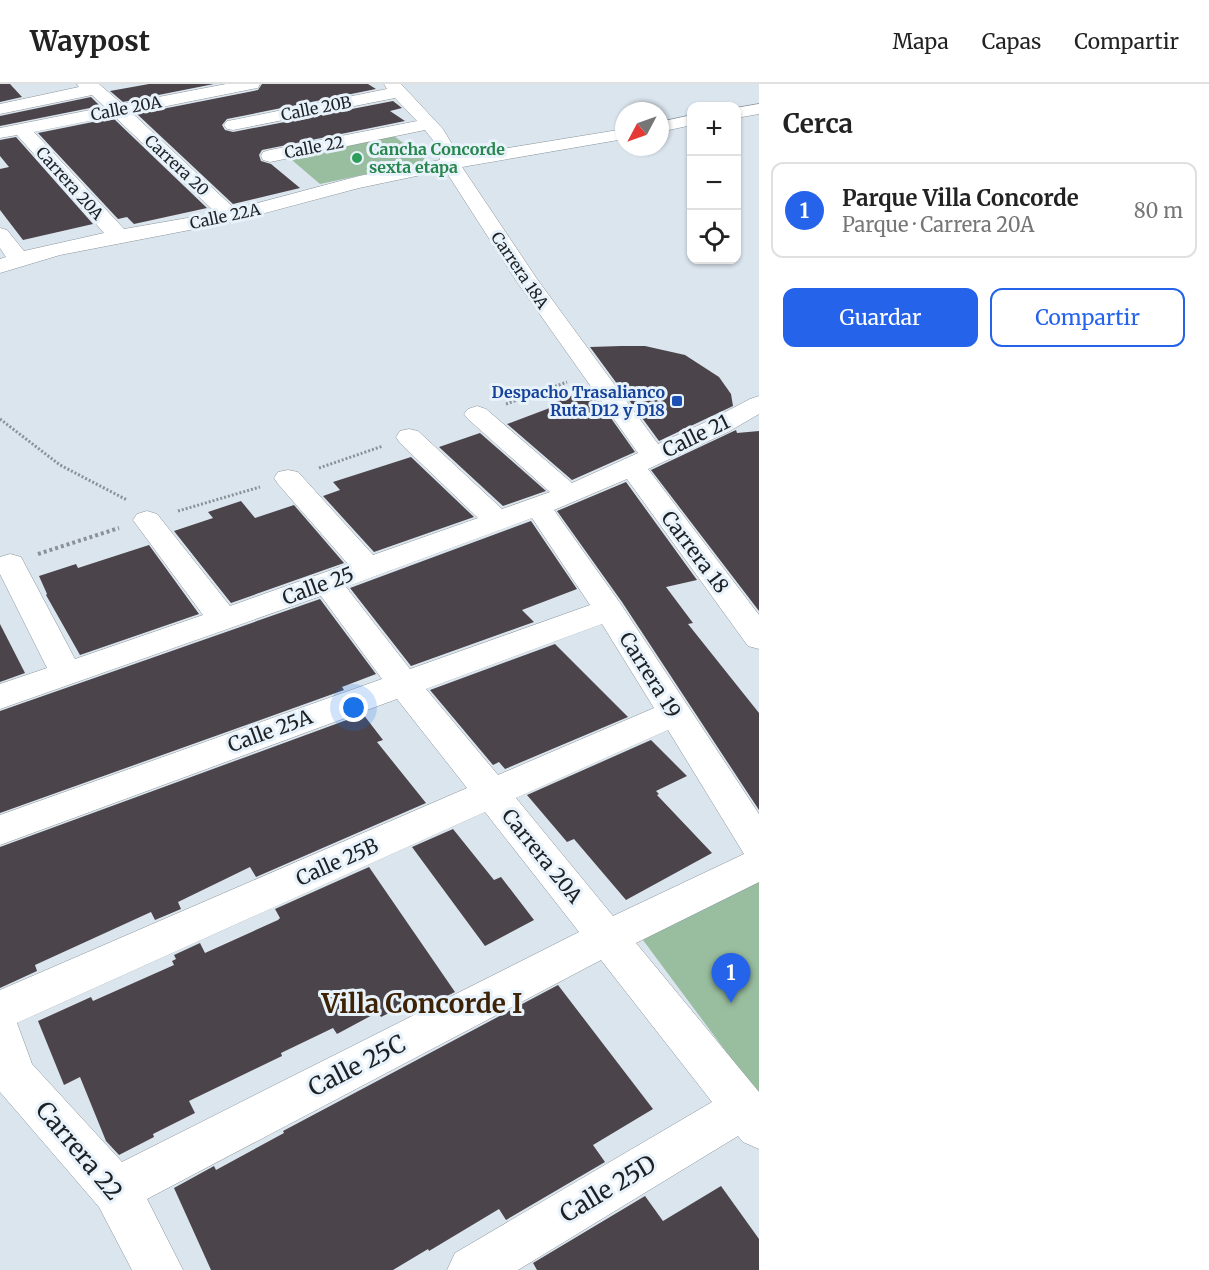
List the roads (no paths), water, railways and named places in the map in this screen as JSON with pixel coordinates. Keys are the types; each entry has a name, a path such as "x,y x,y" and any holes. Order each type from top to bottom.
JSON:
{"street":[{"name":"Calle 20A","path":"0,133 252,84"},
{"path":"0,109 90,87"},
{"name":"Carrera 20","path":"90,87 118,109 231,216"},
{"name":"Carrera 18A","path":"395,88 440,135 451,158 451,165 642,461"},
{"name":"Calle 20B","path":"233,125 395,88"},
{"path":"197,94 316,194"},
{"path":"741,112 759,109"},
{"path":"669,125 687,121"},
{"name":"Calle 22","path":"270,156 428,124"},
{"name":"Carrera 20A","path":"21,129 119,237"},
{"name":"Calle 22A","path":"9,263 119,237 231,216 407,171 615,136"},
{"path":"0,234 9,263"},
{"name":"Calle 21","path":"642,461 719,426 759,404"},
{"path":"477,414 569,495"},
{"path":"409,437 498,521"},
{"name":"Calle 25","path":"0,697 224,620 538,507 642,461"},
{"name":"Carrera 18","path":"642,461 759,638"},
{"path":"288,478 368,568"},
{"name":"Carrera 19","path":"538,507 609,610 759,845"},
{"path":"139,511 224,620"},
{"path":"10,564 66,673"},
{"name":"Carrera 20A","path":"327,583 492,794 752,1117"},
{"name":"Calle 25A","path":"0,830 403,682 609,610"},
{"name":"Calle 25B","path":"0,1010 674,713"},
{"name":"Calle 25C","path":"116,1190 608,938 759,864"},
{"name":"Carrera 22","path":"0,1033 7,1079 116,1190 158,1270"},
{"name":"Calle 25D","path":"472,1270 752,1117"}],"place":[{"name":"Cancha Concorde sexta etapa","path":"357,158"},
{"name":"Despacho Trasalianco Ruta D12 y D18","path":"677,401"},
{"name":"Parque Villa Concorde","path":"731,1003"}],"district":[{"name":"Villa Concorde I","path":"422,1004"}]}
